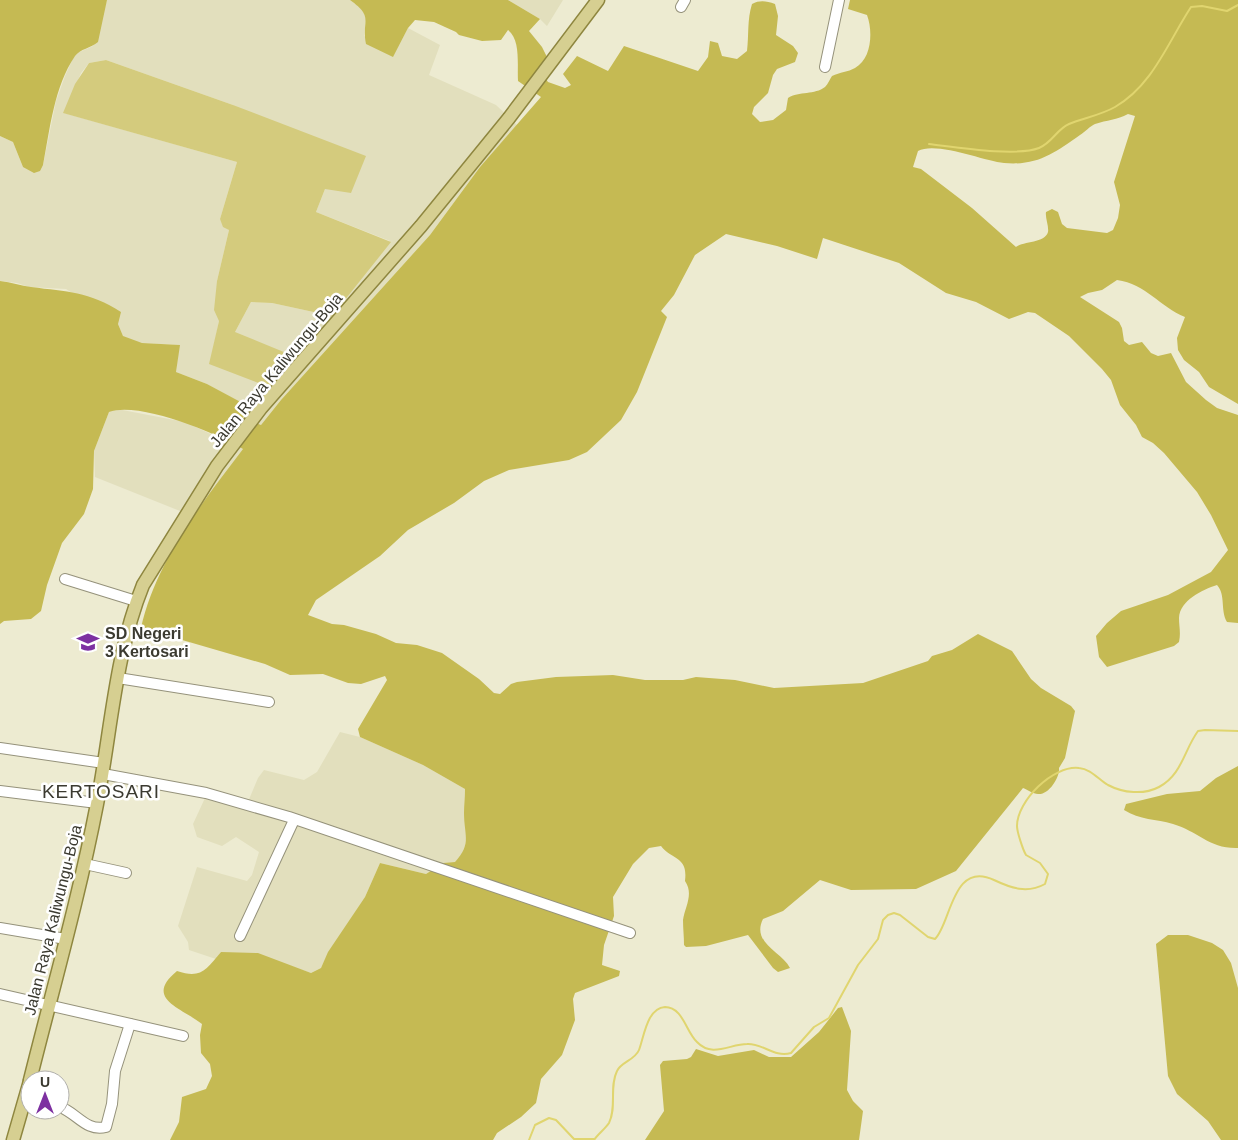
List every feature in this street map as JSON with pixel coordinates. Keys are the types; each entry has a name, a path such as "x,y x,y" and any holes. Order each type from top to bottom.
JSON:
{"main road":[{"name":"Jalan Raya Kaliwungu-Boja","path":"32,1070 85,864 118,678 136,601 146,580 217,466 256,415 422,226 509,118 598,0"},
{"name":"Jalan Raya Kaliwungu-Boja","path":"13,1140 20,1120"}],"street":[{"path":"825,67 839,0"},
{"path":"65,579 136,601"},
{"path":"118,678 269,702"},
{"path":"0,748 206,793 294,820 630,933"},
{"path":"0,791 97,803"},
{"path":"240,936 294,820"},
{"path":"85,864 126,873"},
{"path":"0,928 66,939"},
{"path":"0,994 183,1036"},
{"path":"70,1111 81,1122 92,1127 106,1127 112,1104 115,1071 130,1024"}],"shaded area":[{"path":"0,0 107,0 98,42 75,56 62,81 57,95 43,165 40,171 34,173 23,167 13,142 0,136"},
{"path":"107,0 350,0 363,9 366,20 364,36 393,56 408,28 440,45 429,75 496,105 517,125 480,167 430,235 281,400 261,425 243,418 248,407 207,384 176,372 179,345 142,343 128,340 123,336 118,324 66,289 29,287 0,281 0,136 13,142 23,167 43,165 56,101 65,76 75,54 93,46","holes":["106,60 233,105 325,189 316,212 390,241 332,316 272,303 251,302 235,332 210,364 219,321 217,281 229,230 220,219 237,162 64,113 81,73 89,63"]},
{"path":"350,0 508,0 540,19 529,31 542,47 547,57 540,71 548,82 565,88 571,85 563,74 577,56 608,71 624,46 698,71 708,57 710,41 718,43 722,56 737,59 747,51 752,4 760,1 772,3 775,4 778,16 776,35 793,46 798,53 795,62 777,69 773,75 768,93 754,107 752,114 760,122 773,120 786,110 788,98 821,89 826,86 832,76 861,64 870,44 869,22 867,15 848,9 850,0 1238,0 1238,404 1209,387 1199,372 1184,360 1178,350 1177,338 1185,317 1136,286 1117,280 1102,290 1080,297 1119,322 1124,341 1129,345 1142,342 1151,353 1158,356 1171,353 1186,382 1217,408 1238,415 1238,623 1227,622 1220,589 1217,585 1199,593 1183,606 1179,618 1179,642 1174,646 1107,667 1099,657 1096,636 1121,611 1168,595 1211,572 1228,550 1211,515 1197,492 1164,453 1153,443 1142,437 1136,425 1120,405 1111,380 1069,336 1035,313 1028,312 1009,319 976,302 946,293 899,263 823,238 817,259 777,246 726,234 695,255 674,295 661,311 667,317 637,392 621,420 587,452 569,460 509,470 484,481 454,503 408,530 380,556 316,600 308,615 332,624 344,625 376,634 396,643 417,645 442,653 479,679 494,693 500,694 511,684 517,682 556,677 613,675 645,680 683,680 696,677 735,680 774,688 863,683 928,661 932,656 952,650 978,634 1012,651 1031,679 1041,688 1071,706 1075,711 1065,758 1059,768 1056,780 1050,789 1042,794 1023,788 956,871 916,889 851,890 820,880 783,911 763,919 760,927 764,941 790,968 778,972 748,935 706,946 686,947 684,945 683,920 689,891 685,881 684,867 679,860 661,846 649,848 633,864 613,897 614,916 604,945 602,965 620,971 619,976 575,993 573,999 575,1020 562,1055 541,1079 536,1103 521,1117 497,1133 493,1140 170,1140 179,1122 182,1097 206,1089 212,1076 210,1064 201,1053 200,1035 202,1024 169,1002 165,996 164,989 167,981 177,971 192,974 202,971 221,952 258,953 311,973 321,968 328,952 365,897 380,863 426,874 443,863 455,862 460,856 464,850 466,839 465,789 423,765 360,737 358,729 387,680 385,676 361,684 348,683 323,674 290,675 265,664 141,628 157,579 169,556 212,490 243,449 197,427 139,411 122,410 109,412 94,451 93,489 84,514 62,543 47,585 41,611 31,619 4,621 0,624 0,281 88,296 109,305 121,312 118,324 123,336 142,343 180,345 176,372 207,384 248,406 243,418 261,425 281,400 430,235 480,167 541,97 518,81 517,46 512,34 508,30 501,40 482,41 459,35 434,22 415,20 408,28 393,57 366,44 366,20 358,6","holes":["1128,114 1135,116 1114,182 1120,205 1118,218 1113,230 1107,233 1067,228 1062,224 1058,212 1052,209 1046,212 1048,230 1046,236 1016,247 972,208 921,169 913,167 918,151 936,148 960,152 995,162 1016,163 1036,160 1053,153 1095,124"]},
{"path":"508,0 563,0 547,26 540,19"},
{"path":"106,60 233,105 366,156 351,193 325,189 316,212 391,242 332,316 272,303 251,302 235,332 296,357 269,387 209,364 219,321 214,310 217,281 229,230 223,227 220,219 237,162 63,113 75,84 89,63"},
{"path":"117,409 185,422 243,449 195,517 95,477 94,451 109,412"},
{"path":"340,732 360,737 423,765 465,789 464,815 467,832 464,852 455,862 443,863 426,874 380,863 365,897 329,952 321,968 311,973 291,966 221,952 216,959 189,950 188,942 178,926 197,867 247,881 252,875 259,852 236,837 222,846 197,837 193,824 205,798 245,809 258,778 264,770 304,780 317,772"},
{"path":"1238,766 1238,848 1219,846 1182,827 1167,822 1142,818 1124,810 1126,804 1167,794 1200,791 1216,778"},
{"path":"1168,935 1188,935 1212,943 1223,950 1231,963 1238,988 1238,1140 1221,1140 1208,1121 1177,1094 1168,1076 1156,944"},
{"path":"842,1007 851,1031 847,1090 853,1101 863,1111 859,1140 645,1140 664,1111 660,1065 663,1061 687,1059 691,1057 696,1049 718,1056 754,1050 769,1057 791,1057 819,1032 838,1008"}],"waterway":[{"path":"929,144 1016,152 1029,151 1044,146 1065,126 1110,110 1140,87 1159,62 1191,7 1202,6 1227,11 1238,5"},
{"path":"594,1140 609,1123 617,1071 639,1050 647,1024 654,1012 665,1007 676,1011 693,1038 703,1047 709,1049 715,1050 753,1044 779,1054 791,1053 814,1027 829,1018 858,965 878,939 883,920 888,915 894,913 900,915 928,937 935,939 955,896 961,886 969,879 980,876 1019,889 1032,889 1045,884 1048,874 1040,863 1026,855 1020,841 1017,826 1023,806 1038,786 1048,778 1058,772 1079,768 1091,772 1104,783 1114,788 1134,792 1153,790 1173,776 1198,731 1238,731"},
{"path":"529,1140 535,1125 549,1118 556,1120 574,1139 594,1139"}],"place":[{"name":"SD Negeri 3 Kertosari","path":"88,642"}],"district":[{"name":"KERTOSARI","path":"101,791"}]}
